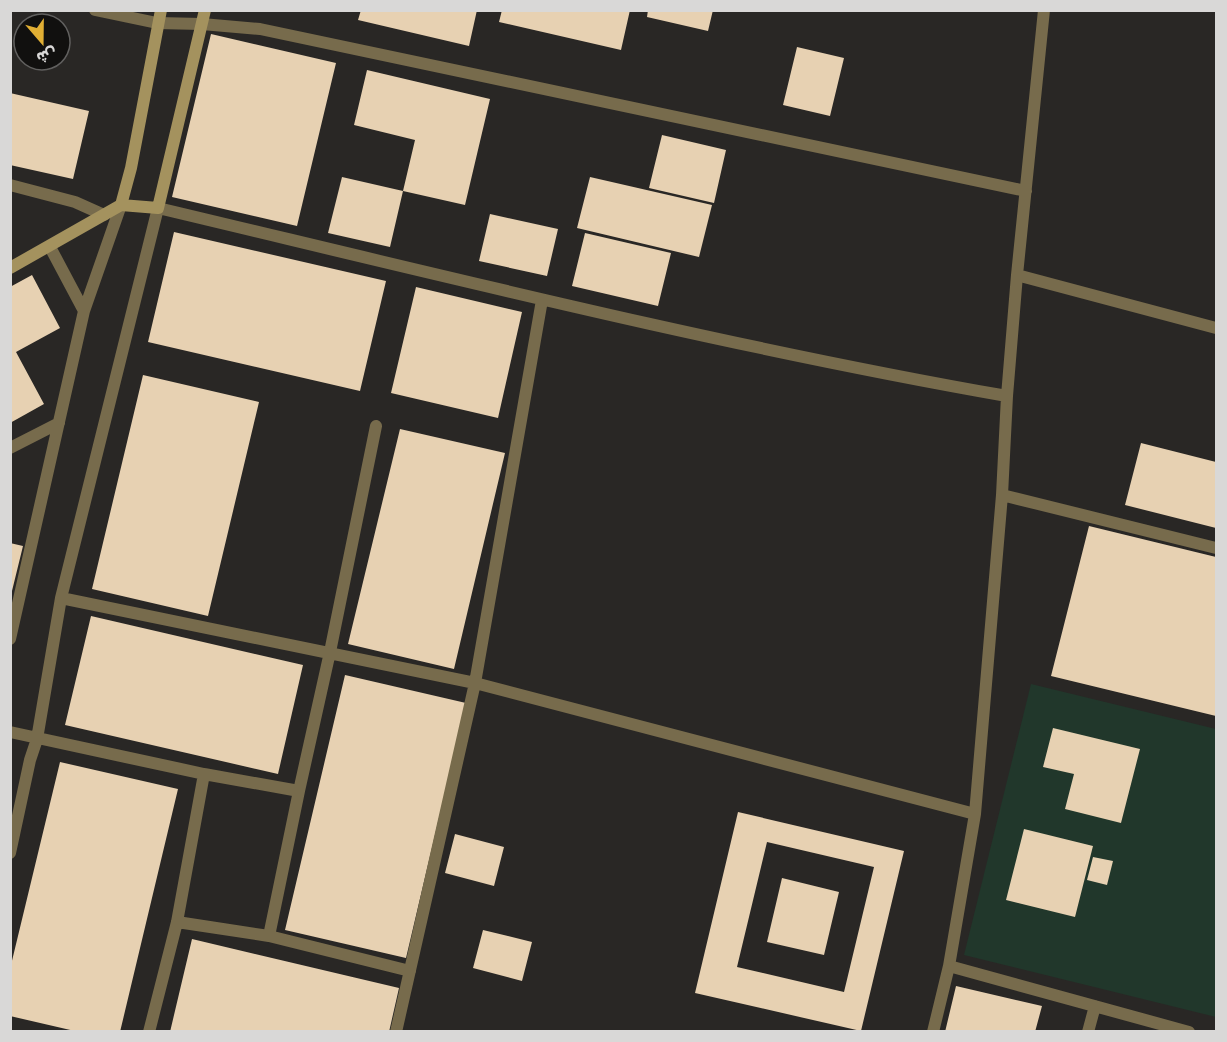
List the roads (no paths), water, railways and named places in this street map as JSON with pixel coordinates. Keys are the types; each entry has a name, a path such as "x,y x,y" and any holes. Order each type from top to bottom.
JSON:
{"main road":[{"path":"121,205 131,168 160,10"},
{"path":"10,268 121,205 158,208 205,10"}],"street":[{"path":"95,10 158,23 260,29 1026,191"},
{"path":"933,1032 949,966 975,814 1002,495 1017,275 1044,10"},
{"path":"10,185 75,202 104,215"},
{"path":"10,639 84,311 121,205"},
{"path":"10,853 30,760 37,739 61,598 158,208 542,300 897,376 1007,396"},
{"path":"50,247 84,311"},
{"path":"1017,275 1216,328"},
{"path":"396,1032 475,683 542,300"},
{"path":"10,448 58,423"},
{"path":"269,936 376,426"},
{"path":"1002,495 1216,548"},
{"path":"61,598 475,683 975,814"},
{"path":"10,732 204,774 298,791"},
{"path":"149,1032 177,922 204,774"},
{"path":"177,922 269,936 410,971"},
{"path":"949,966 1189,1032"},
{"path":"1088,1032 1095,1006"}]}
